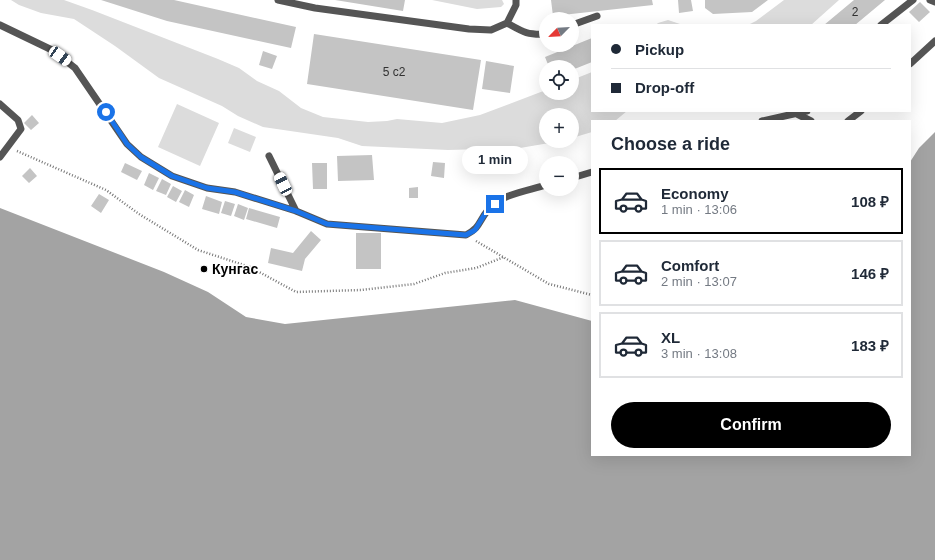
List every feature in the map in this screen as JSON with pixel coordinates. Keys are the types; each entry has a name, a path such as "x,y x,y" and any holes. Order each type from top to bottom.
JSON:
{"lane":[{"path":"278,0 315,8 469,29 491,30 507,23 516,5 516,0"},
{"path":"882,24 913,0"},
{"path":"930,0 935,2"},
{"path":"579,22 597,16"},
{"path":"507,23 524,33 539,35"},
{"path":"0,25 52,50 75,68 127,144 141,157 172,176 207,188 235,192 296,211 327,224 466,235 475,230 488,209 502,198 539,187"},
{"path":"911,63 935,41"},
{"path":"0,104 18,120 21,129 0,157"},
{"path":"767,120 804,112"},
{"path":"849,120 861,112"},
{"path":"797,114 809,120"},
{"path":"269,156 296,211"},
{"path":"579,176 591,172"}],"path":[{"path":"8,146 106,190 139,214 198,250 250,267 296,292 361,290 414,284 445,273 476,268 504,257"},
{"path":"466,235 549,284 591,296"}],"shaded area":[{"path":"11,0 64,0 92,10 239,68 257,81 279,91 301,108 323,117 368,122 397,119 442,123 480,115 539,93 539,100 579,100 579,77 591,72 591,112 626,112 616,120 591,120 591,132 579,136 579,108 539,108 539,145 520,148 448,150 362,146 338,138 263,127 238,116 222,106 159,78 74,19 41,13 19,5"},
{"path":"432,0 502,0 504,4 501,7 477,9"},
{"path":"784,0 839,0 812,24 750,24"},
{"path":"668,20 680,24 657,24"},
{"path":"177,104 219,123 200,166 158,147"},
{"path":"234,128 256,137 250,152 228,143"},
{"path":"935,132 935,560 0,560 0,208 164,272 208,292 246,317 285,324 515,300 591,321 591,456 911,456 911,160 919,148"}],"building":[{"path":"101,0 174,0 296,27 291,48 167,21"},
{"path":"335,0 405,0 403,11"},
{"path":"551,0 652,0 653,5 579,13 552,12"},
{"path":"678,0 691,0 693,11 679,13"},
{"path":"705,0 768,0 752,12 713,14 705,8"},
{"path":"854,0 885,0 856,24 825,24"},
{"path":"920,2 930,12 919,22 909,12"},
{"path":"314,34 481,60 473,110 307,84"},
{"path":"591,38 591,62 579,67 579,60 546,60 545,57 557,52 579,52 579,43"},
{"path":"263,51 277,56 272,69 259,65"},
{"path":"486,61 514,66 510,93 482,89"},
{"path":"32,115 39,123 31,130 24,123"},
{"path":"372,155 374,180 338,181 337,156"},
{"path":"433,162 445,163 444,178 431,176"},
{"path":"125,163 142,171 137,180 121,172"},
{"path":"312,163 327,163 327,189 313,189"},
{"path":"30,168 37,176 29,183 22,176"},
{"path":"149,173 159,178 153,190 144,185"},
{"path":"162,179 171,184 166,195 156,191"},
{"path":"173,186 182,191 176,202 167,197"},
{"path":"418,187 418,198 409,198 409,188"},
{"path":"185,190 194,195 189,207 179,202"},
{"path":"99,194 109,200 101,213 91,206"},
{"path":"206,196 222,202 219,214 202,209"},
{"path":"225,201 235,204 231,216 221,213"},
{"path":"238,204 248,208 244,220 234,216"},
{"path":"249,208 280,217 277,228 246,219"},
{"path":"311,231 321,240 305,259 302,271 268,263 271,248 293,253"},
{"path":"356,233 381,233 381,269 356,269"}],"place":[{"name":"Кунгас","path":"204,269"}],"route":[{"path":"106,112 127,144 141,157 172,176 207,188 235,192 296,211 327,224 466,235 475,230 488,209 495,204"}]}
